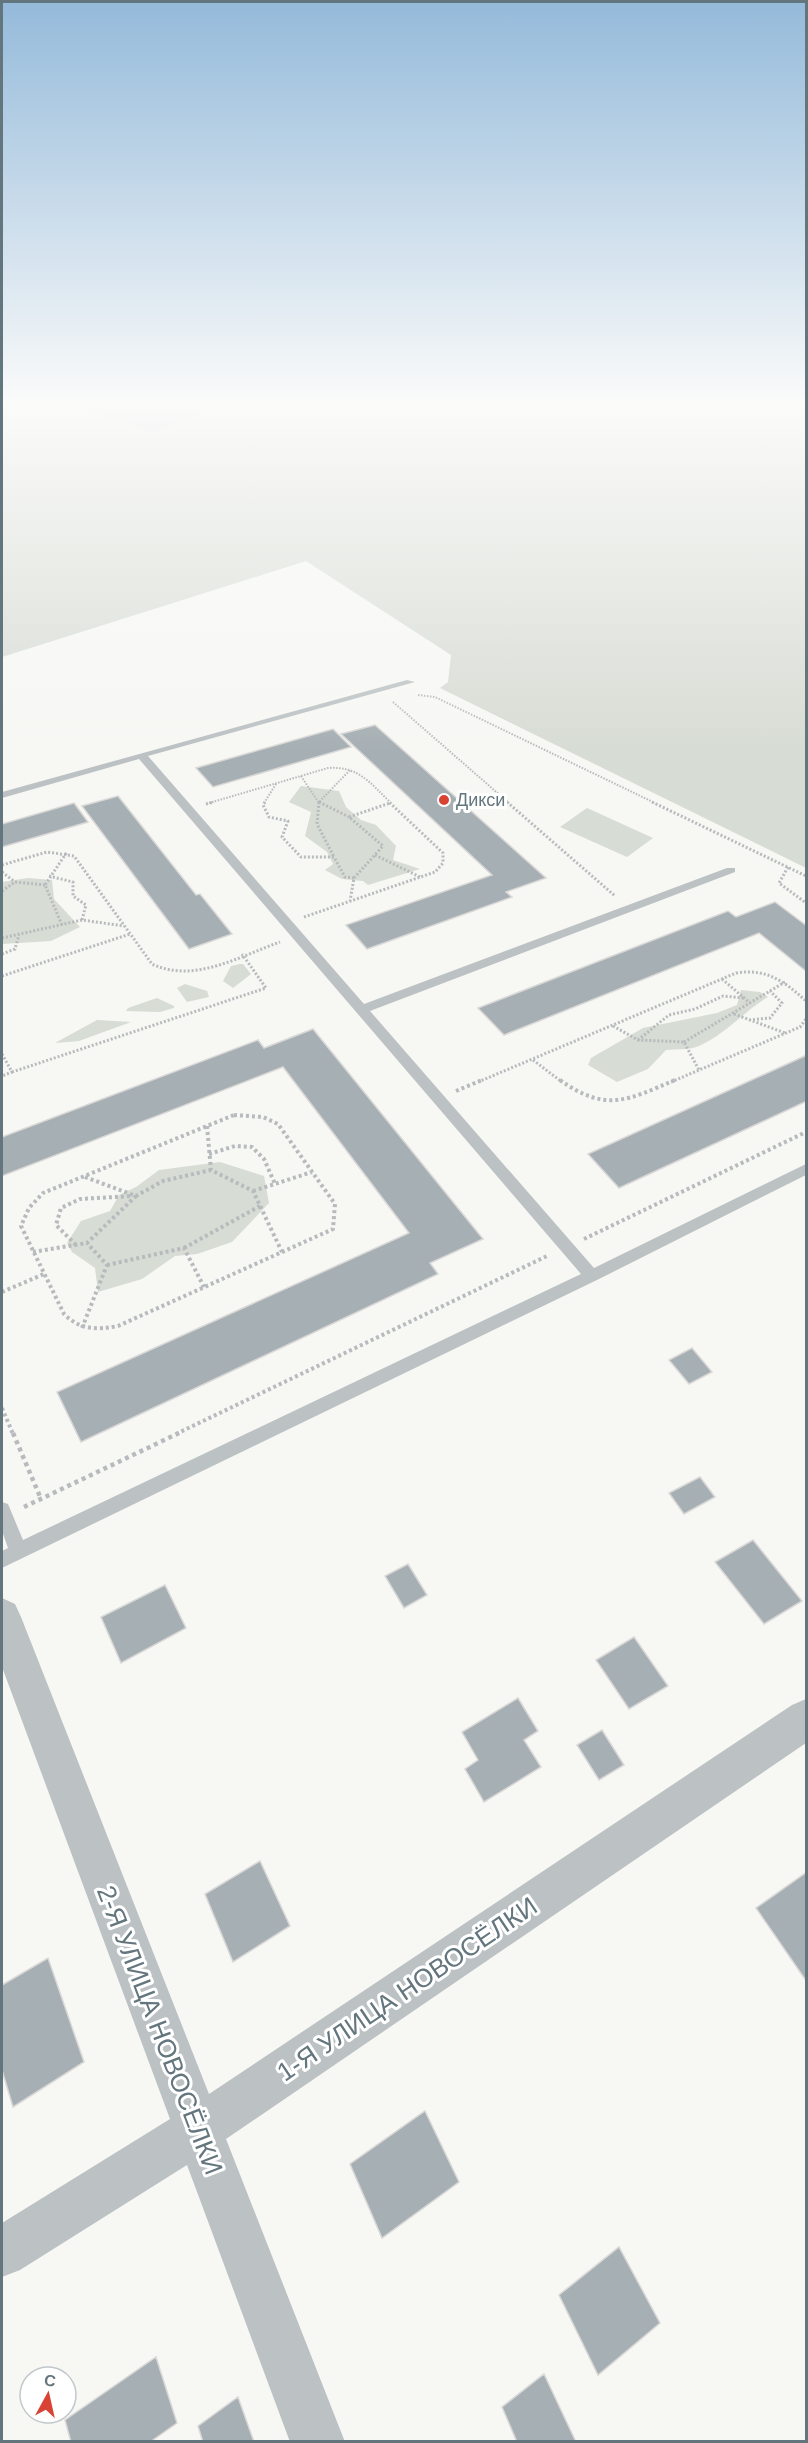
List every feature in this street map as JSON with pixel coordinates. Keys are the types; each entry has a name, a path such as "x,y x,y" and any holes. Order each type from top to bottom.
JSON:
{"street":[{"name":"2-Я УЛИЦА НОВОСЁЛКИ","path":"2,1617 318,2442"},
{"name":"1-Я УЛИЦА НОВОСЁЛКИ","path":"2,2252 198,2130 807,1719"}],"lane":[{"path":"2,795 410,682"},
{"path":"141,755 592,1276"},
{"path":"362,1010 731,870"},
{"path":"2,1560 592,1276 807,1169"},
{"path":"3,1514 19,1552"}],"path":[{"path":"408,697 435,697 807,876"},
{"path":"400,699 392,701 629,908"},
{"path":"188,810 328,768 351,769 358,772 443,853 445,858 441,868 421,877 286,923"},
{"path":"351,769 319,802 317,824 345,877 354,878"},
{"path":"301,776 319,802 349,817 383,846 354,878 350,901"},
{"path":"276,783 263,805 268,817 288,821 282,837 301,857 334,858"},
{"path":"349,817 390,803"},
{"path":"2,866 49,851 67,852 74,856 152,964 166,971 191,972 297,935"},
{"path":"62,925 45,885 67,852"},
{"path":"375,855 421,877"},
{"path":"788,867 779,883 807,903"},
{"path":"2,872 15,882 45,885"},
{"path":"49,876 73,882 74,896 86,905 82,920"},
{"path":"2,891 15,882"},
{"path":"2,938 82,920 124,926"},
{"path":"2,954 15,949 20,934"},
{"path":"2,976 130,934"},
{"path":"2,1076 266,988 242,954"},
{"path":"439,1099 722,979 749,970 765,971 785,982 807,1001"},
{"path":"722,979 750,1003"},
{"path":"612,1025 639,1040 684,1042 785,982"},
{"path":"749,1020 770,1018 782,1003 770,991"},
{"path":"639,1040 669,1015 695,1009 723,996 744,998"},
{"path":"733,1013 785,1033"},
{"path":"532,1059 585,1097 610,1102 628,1100 800,1027 807,1019"},
{"path":"684,1042 699,1070"},
{"path":"2,1054 12,1072"},
{"path":"234,1115 263,1118 278,1124 313,1172 335,1204 333,1228 118,1326 104,1329 82,1328 71,1323 64,1314 21,1226 24,1214 43,1193 234,1115"},
{"path":"207,1126 211,1170"},
{"path":"3,1514 41,1499 807,1132"},
{"path":"209,1154 236,1144 254,1148 263,1154 274,1184"},
{"path":"33,1252 87,1243 136,1196 163,1181 211,1170 253,1191 282,1252"},
{"path":"253,1191 313,1172"},
{"path":"84,1177 136,1196"},
{"path":"76,1245 56,1225 61,1208 80,1199 136,1196"},
{"path":"107,1265 184,1248 260,1206"},
{"path":"87,1243 107,1265"},
{"path":"184,1248 204,1287"},
{"path":"82,1328 107,1265"},
{"path":"2,1292 44,1274"},
{"path":"2,1408 41,1499"}],"shaded area":[{"path":"2,522 806,522 806,868 440,688 448,682 451,655 306,561 2,657"},
{"path":"301,786 339,791 346,807 361,820 376,825 396,846 393,860 420,869 368,885 363,881 342,879 325,870 333,864 327,852 305,836 311,812 289,802"},
{"path":"587,808 653,838 627,857 560,827"},
{"path":"28,878 52,880 54,899 80,927 51,941 2,944 2,882"},
{"path":"243,964 251,974 233,988 223,981 231,966"},
{"path":"185,984 207,991 209,997 187,1002 177,988"},
{"path":"741,990 760,992 768,997 718,1035 699,1046 666,1050 648,1069 617,1082 588,1065 591,1058 643,1028 717,1013 737,1005"},
{"path":"157,998 174,1008 160,1012 126,1011 128,1008"},
{"path":"97,1020 131,1022 79,1041 55,1043"},
{"path":"220,1162 264,1176 269,1203 232,1242 197,1254 175,1256 142,1279 98,1292 95,1268 72,1252 67,1243 81,1221 110,1211 119,1195 136,1187 159,1170"}],"building":[{"path":"375,725 546,878 506,892 512,897 367,949 346,925 492,875 341,734"},
{"path":"333,729 351,747 213,787 196,768"},
{"path":"118,796 196,895 200,894 232,934 189,949 82,806"},
{"path":"74,803 88,822 2,847 2,824"},
{"path":"775,902 807,926 807,972 759,933 504,1035 478,1008 728,911 736,917"},
{"path":"313,1029 483,1239 430,1263 438,1274 81,1442 57,1392 409,1233 283,1067 2,1176 2,1137 258,1040 264,1048"},
{"path":"807,1055 807,1101 619,1188 588,1154"},
{"path":"692,1348 712,1372 689,1384 669,1360"},
{"path":"700,1477 715,1497 684,1514 669,1493"},
{"path":"753,1540 802,1601 764,1624 715,1562"},
{"path":"408,1564 427,1595 404,1608 385,1576"},
{"path":"165,1585 186,1628 121,1663 101,1617"},
{"path":"634,1637 668,1686 629,1709 596,1660"},
{"path":"518,1698 538,1731 524,1740 541,1767 484,1802 465,1769 478,1760 462,1732"},
{"path":"602,1730 624,1765 599,1780 577,1745"},
{"path":"260,1861 290,1926 233,1962 205,1894"},
{"path":"807,1872 807,1982 756,1908"},
{"path":"48,1958 84,2062 13,2107 2,2070 2,1985"},
{"path":"425,2111 459,2182 382,2238 350,2164"},
{"path":"619,2247 660,2323 598,2375 559,2295"},
{"path":"156,2357 177,2423 150,2442 71,2442 66,2425 78,2425 78,2411"},
{"path":"544,2374 576,2442 517,2442 502,2407"},
{"path":"238,2397 254,2442 203,2442 198,2426"}],"place":[{"name":"Дикси","path":"444,800"}]}
